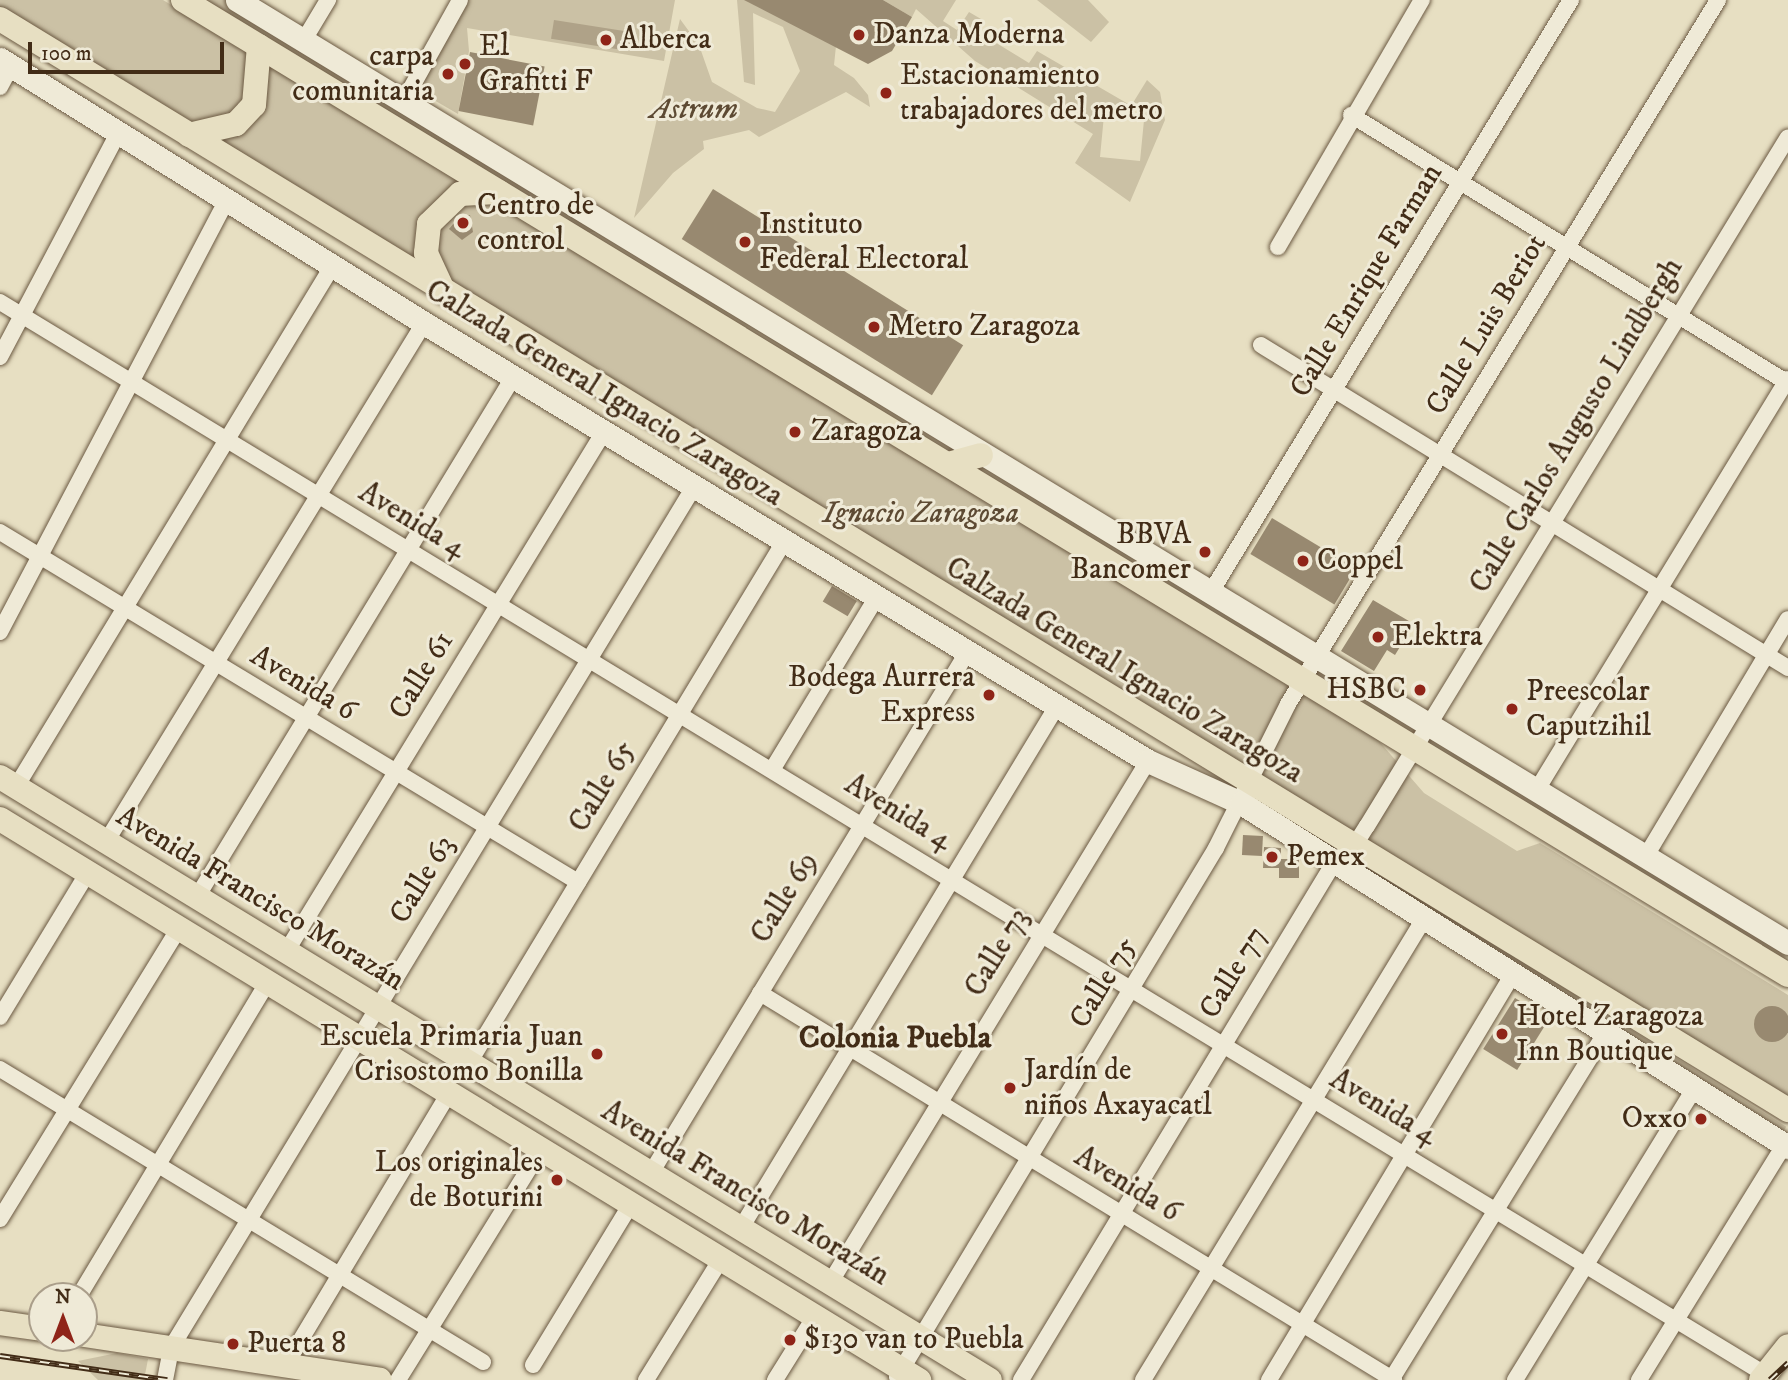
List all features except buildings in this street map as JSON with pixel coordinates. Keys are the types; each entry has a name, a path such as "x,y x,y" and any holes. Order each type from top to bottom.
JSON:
{"main road":[{"path":"183,0 1415,745 1788,975"},
{"path":"237,0 405,99 524,179 983,457 1429,722 1788,943"},
{"name":"Calzada General Ignacio Zaragoza","path":"0,19 1344,855 1788,1110"},
{"path":"189,135 236,124 254,105 259,46"},
{"name":"Calzada General Ignacio Zaragoza","path":"6,62 424,323 878,595 1148,761 1245,794"},
{"path":"444,293 426,253 429,224 460,194 500,192"},
{"path":"948,464 983,457"},
{"path":"983,457 985,486"},
{"name":"Avenida Francisco Morazán","path":"8,782 990,1380"},
{"path":"0,819 815,1316 906,1376"},
{"name":"Calzada General Ignacio Zaragoza","path":"1344,855 1422,922 1786,1146"},
{"path":"1754,954 1788,962"},
{"path":"0,1322 28,1327"},
{"path":"98,1337 380,1380"},
{"path":"1763,1378 1788,1346"}],"street":[{"path":"304,40 328,0"},
{"path":"405,99 460,0"},
{"path":"1278,247 1351,115 1422,0"},
{"name":"Calle Enrique Farman","path":"1211,592 1571,0"},
{"name":"Calle Luis Beriot","path":"1305,679 1718,0"},
{"path":"0,87 6,62"},
{"path":"1351,115 1787,382 1538,788"},
{"path":"0,357 119,131"},
{"name":"Calle Carlos Augusto Lindbergh","path":"1415,745 1788,136"},
{"path":"0,632 228,199"},
{"path":"8,782 125,608 333,265"},
{"name":"Avenida 4","path":"0,302 1496,1209 1763,1378"},
{"path":"106,842 303,520 311,492 327,481 424,323"},
{"path":"1261,345 1550,525 1788,668"},
{"path":"197,897 514,376"},
{"name":"Calle 61","path":"286,951 382,795 393,766 498,605 605,430"},
{"name":"Calle 63","path":"165,1380 171,1348 695,485"},
{"name":"Avenida 6","path":"0,532 305,719 393,766 416,785 578,882"},
{"name":"Calle 65","path":"469,1063 785,540"},
{"path":"772,770 878,595"},
{"path":"1646,856 1788,619"},
{"name":"Calle 69","path":"651,1173 968,651"},
{"name":"Calle 75","path":"906,1376 921,1338 1133,989 1245,794 1267,742 1305,679"},
{"path":"741,1228 1057,706"},
{"name":"Calle 77","path":"1021,1380 1224,1044 1415,745"},
{"name":"Calle 73","path":"830,1283 1029,955 1047,936 1053,916 1148,761"},
{"path":"0,1017 88,872"},
{"path":"1143,1380 1422,922"},
{"path":"0,1219 179,928"},
{"path":"1269,1380 1510,977"},
{"path":"87,1282 268,982"},
{"name":"Avenida 6","path":"760,993 1392,1380"},
{"path":"1392,1380 1605,1033"},
{"path":"0,1069 483,1362"},
{"path":"1515,1380 1694,1089"},
{"path":"285,1366 449,1093"},
{"path":"1639,1380 1786,1146"},
{"path":"398,1380 541,1149"},
{"path":"533,1365 631,1204"},
{"path":"646,1380 721,1259"},
{"path":"775,1380 815,1316"}],"green space":[{"name":"Ignacio Zaragoza","path":"0,0 163,0 1378,740 1424,793 1517,851 1540,843 1788,995 1788,1100 0,16"},
{"path":"199,0 225,0 604,232 586,232"},
{"path":"461,0 675,0 664,61 467,28 469,51 458,114 403,82"},
{"name":"Astrum","path":"737,0 754,0 836,46 834,65 854,78 868,95 870,107 846,92 759,137 749,130 703,141 704,149 673,173 634,218 680,19 699,45 712,82 757,108 775,112 800,71 783,27 753,13 755,85 744,82"},
{"path":"883,0 956,0 943,21 957,30 969,12 981,19 975,30 1029,63 1037,51 1130,105 1105,105 1100,157 1140,161 1145,110 1131,106 1147,80 1160,92 1165,120 1130,202 1075,163 1093,134 975,61 916,9 912,17"},
{"path":"1037,0 1088,0 1109,22 1091,42"},
{"path":"1369,866 1786,1127 1782,1134 1365,873"},
{"path":"117,1353 148,1359 144,1380 98,1380 78,1361"}],"shaded area":[{"path":"554,20 632,32 629,51 551,39"}],"railway":[{"path":"0,1356 167,1380"},
{"path":"1770,1380 1788,1363"}],"place":[{"name":"Danza Moderna","path":"859,35"},
{"name":"Alberca","path":"606,40"},
{"name":"El Grafitti F","path":"465,64"},
{"name":"carpa comunitaria","path":"448,74"},
{"name":"Estacionamiento trabajadores del metro","path":"886,93"},
{"name":"Centro de control","path":"463,223"},
{"name":"Instituto Federal Electoral","path":"745,242"},
{"name":"Metro Zaragoza","path":"874,327"},
{"name":"Zaragoza","path":"795,432"},
{"name":"BBVA Bancomer","path":"1205,552"},
{"name":"Coppel","path":"1303,561"},
{"name":"Elektra","path":"1378,637"},
{"name":"HSBC","path":"1420,690"},
{"name":"Bodega Aurrera Express","path":"989,695"},
{"name":"Preescolar Caputzihil","path":"1512,709"},
{"name":"Pemex","path":"1272,857"},
{"name":"Hotel Zaragoza Inn Boutique","path":"1502,1034"},
{"name":"Escuela Primaria Juan Crisostomo Bonilla","path":"597,1054"},
{"name":"Jardín de niños Axayacatl","path":"1010,1088"},
{"name":"Oxxo","path":"1701,1119"},
{"name":"Los originales de Boturini","path":"557,1180"},
{"name":"$130 van to Puebla","path":"790,1340"},
{"name":"Puerta 8","path":"233,1344"}],"district":[{"name":"Colonia Puebla","path":"895,1038"}]}
